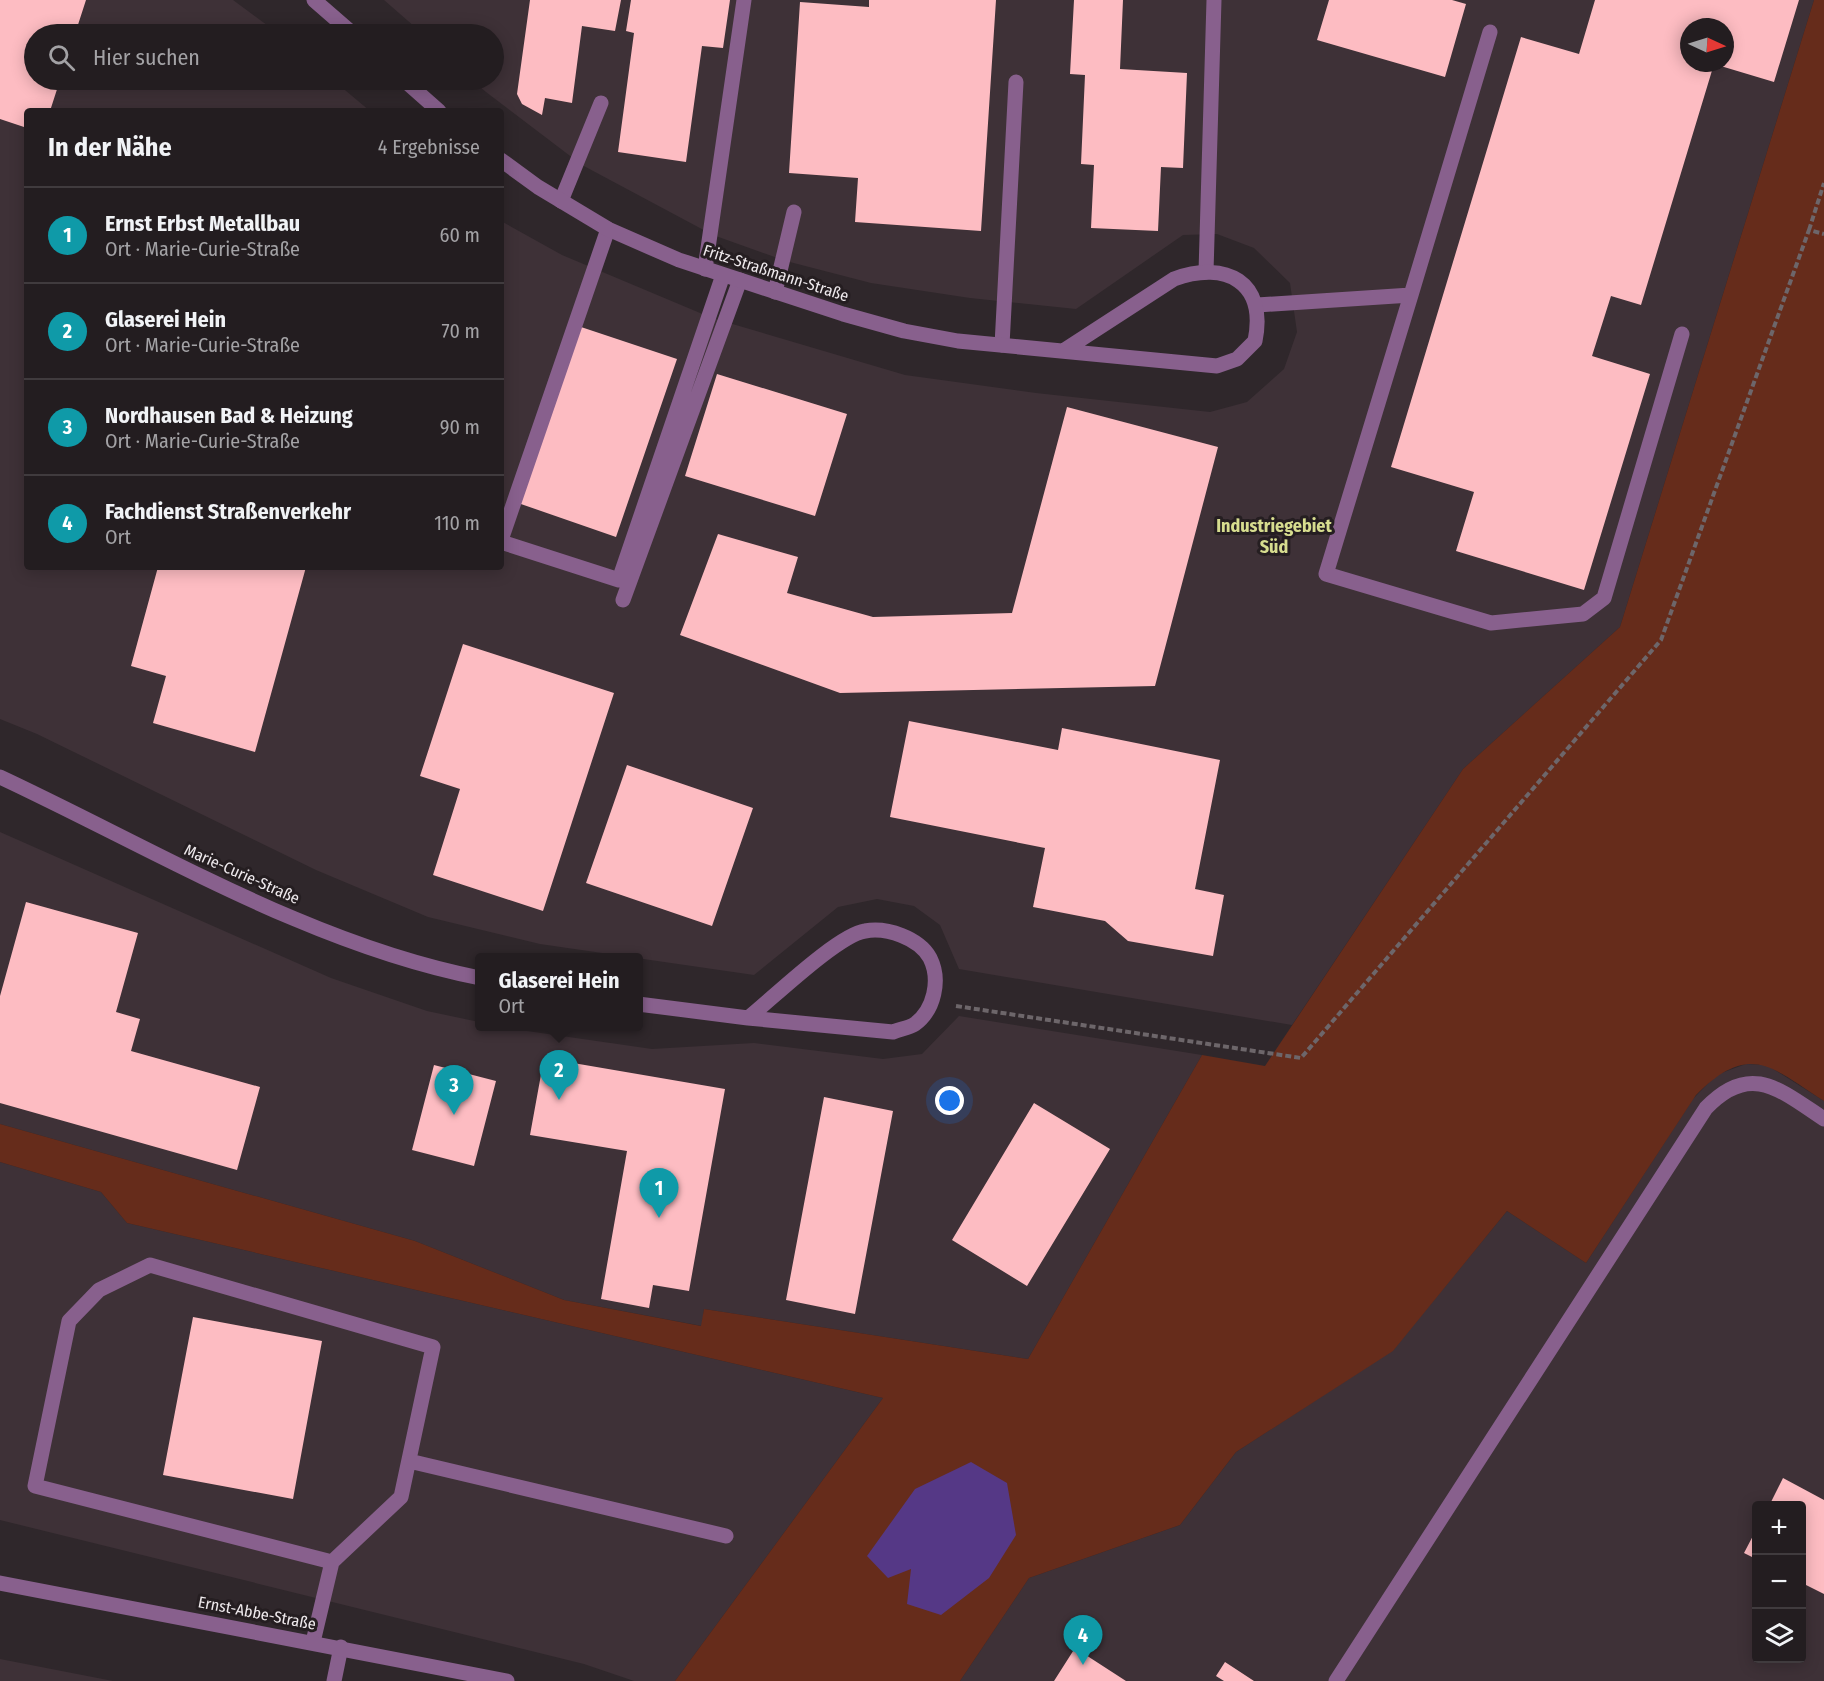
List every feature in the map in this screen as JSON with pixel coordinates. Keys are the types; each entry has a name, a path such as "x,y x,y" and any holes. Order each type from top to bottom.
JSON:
{"street":[{"path":"314,0 342,24"},
{"path":"705,269 744,0"},
{"path":"1206,272 1214,0"},
{"path":"1490,32 1326,574 1491,623 1583,614 1604,598 1682,334"},
{"path":"1002,345 1017,82"},
{"path":"415,90 436,108"},
{"path":"561,201 601,103"},
{"name":"Fritz-Straßmann-Straße","path":"504,162 561,201 608,228 705,269 904,331 1002,345 1196,366 1225,365 1237,359 1255,341 1257,305"},
{"path":"775,292 794,212"},
{"path":"504,532 608,228"},
{"path":"1063,351 1174,279 1190,273 1222,273 1239,280 1257,305 1411,295"},
{"path":"504,542 619,580 723,275"},
{"path":"623,600 740,280"},
{"name":"Marie-Curie-Straße","path":"0,777 273,910 389,953 450,972 475,977"},
{"path":"643,1005 748,1018 893,1032 913,1025 924,1016 933,1003 933,971 929,958 906,937 887,931 864,931 844,940 748,1018"},
{"path":"1336,1681 1706,1108 1720,1093 1733,1085 1749,1081 1782,1093 1824,1119"},
{"path":"313,1642 332,1562 401,1497 433,1347 150,1265 99,1290 69,1321 35,1486 332,1562"},
{"path":"409,1461 726,1536"},
{"name":"Ernst-Abbe-Straße","path":"0,1583 341,1647 507,1681"},
{"path":"334,1681 341,1647"}],"path":[{"path":"933,1003 1300,1058 1661,640 1824,183"},
{"path":"1809,230 1824,234"}],"shaded area":[{"path":"0,0 233,0 265,24 24,24 24,90 345,90 366,108 24,108 24,570 504,570 504,223 562,255 712,318 905,375 1036,393 1210,412 1247,402 1284,369 1297,332 1290,283 1254,248 1217,234 1183,235 1076,309 970,298 871,283 786,261 713,235 582,165 486,92 484,90 504,90 504,24 412,24 384,0 1814,0 1620,627 1463,769 1292,1025 959,969 940,925 914,906 877,899 838,907 754,975 643,959 643,953 602,953 540,944 428,917 316,870 37,734 0,719"},
{"path":"1814,0 1824,0 1824,1101 1789,1078 1760,1065 1746,1064 1731,1068 1715,1078 1696,1095 1586,1263 1507,1211 1393,1351 1236,1452 1180,1525 1029,1578 960,1681 675,1681 883,1398 127,1223 101,1192 0,1162 0,1124 415,1241 564,1300 701,1326 704,1309 1028,1359 1202,1055 1265,1066 1463,769 1620,627"},
{"path":"0,832 331,978 427,1011 475,1021 475,1031 527,1031 652,1049 754,1043 883,1059 922,1054 959,1016 1202,1055 1028,1359 704,1309 702,1326 564,1300 415,1241 0,1124"},
{"path":"1746,1064 1767,1065 1824,1101 1824,1681 960,1681 1029,1578 1180,1525 1236,1452 1393,1350 1507,1211 1586,1263 1693,1099 1716,1075"},
{"path":"0,1162 101,1192 127,1223 883,1398 675,1681 634,1681 584,1664 0,1520"},
{"path":"971,1462 1007,1483 1016,1535 989,1578 941,1615 907,1604 911,1569 888,1578 867,1556 915,1489"},
{"path":"0,1659 113,1681 0,1681"}],"building":[{"path":"0,0 86,0 78,24 24,24 24,90 57,90 51,108 24,108 24,127 0,119"},
{"path":"530,0 621,0 615,31 582,26 572,103 545,98 542,115 522,104 517,94"},
{"path":"631,0 730,0 723,48 702,46 686,162 618,152 634,33 626,31"},
{"path":"869,0 996,0 981,231 855,222 858,178 789,173 800,2 869,7"},
{"path":"1074,0 1123,0 1120,69 1187,73 1183,168 1161,167 1158,231 1091,228 1094,165 1081,164 1085,75 1070,74"},
{"path":"1329,0 1452,0 1466,4 1445,77 1317,40"},
{"path":"1595,0 1799,0 1774,82 1734,70 1734,18 1680,18 1680,72 1712,72 1641,305 1611,296 1592,356 1650,374 1584,590 1456,551 1474,492 1391,467 1521,37 1579,54"},
{"path":"578,326 677,359 616,537 518,503"},
{"path":"717,374 847,414 815,516 685,476"},
{"path":"1067,407 1218,447 1155,686 840,693 680,635 718,534 798,557 787,593 873,617 1012,613"},
{"path":"157,570 305,570 255,752 153,723 166,676 131,666"},
{"path":"463,644 614,693 543,911 433,875 460,789 420,776"},
{"path":"909,721 1058,750 1062,728 1220,760 1195,889 1224,895 1213,956 1128,941 1105,921 1033,907 1045,848 890,817"},
{"path":"627,765 753,808 712,926 586,883"},
{"path":"26,902 138,933 116,1012 140,1019 131,1051 260,1087 237,1170 0,1103 0,996"},
{"path":"544,1058 725,1089 689,1291 653,1285 649,1308 601,1299 627,1151 530,1135"},
{"path":"434,1065 496,1081 474,1166 412,1150"},
{"path":"824,1097 893,1111 855,1314 786,1300"},
{"path":"1034,1103 1110,1149 1027,1286 952,1240"},
{"path":"193,1317 322,1341 293,1499 163,1475"},
{"path":"1783,1478 1824,1500 1824,1594 1806,1585 1806,1501 1772,1501"},
{"path":"1752,1538 1752,1557 1744,1553"},
{"path":"1075,1648 1126,1681 1054,1681"},
{"path":"1225,1662 1254,1681 1224,1681 1216,1676"}],"place":[{"name":"Glaserei Hein","path":"559,1100"},
{"name":"Nordhausen Bad & Heizung","path":"454,1115"},
{"name":"Ernst Erbst Metallbau","path":"659,1218"},
{"name":"Fachdienst Straßenverkehr","path":"1083,1665"}],"district":[{"name":"Industriegebiet Süd","path":"1274,536"}]}
